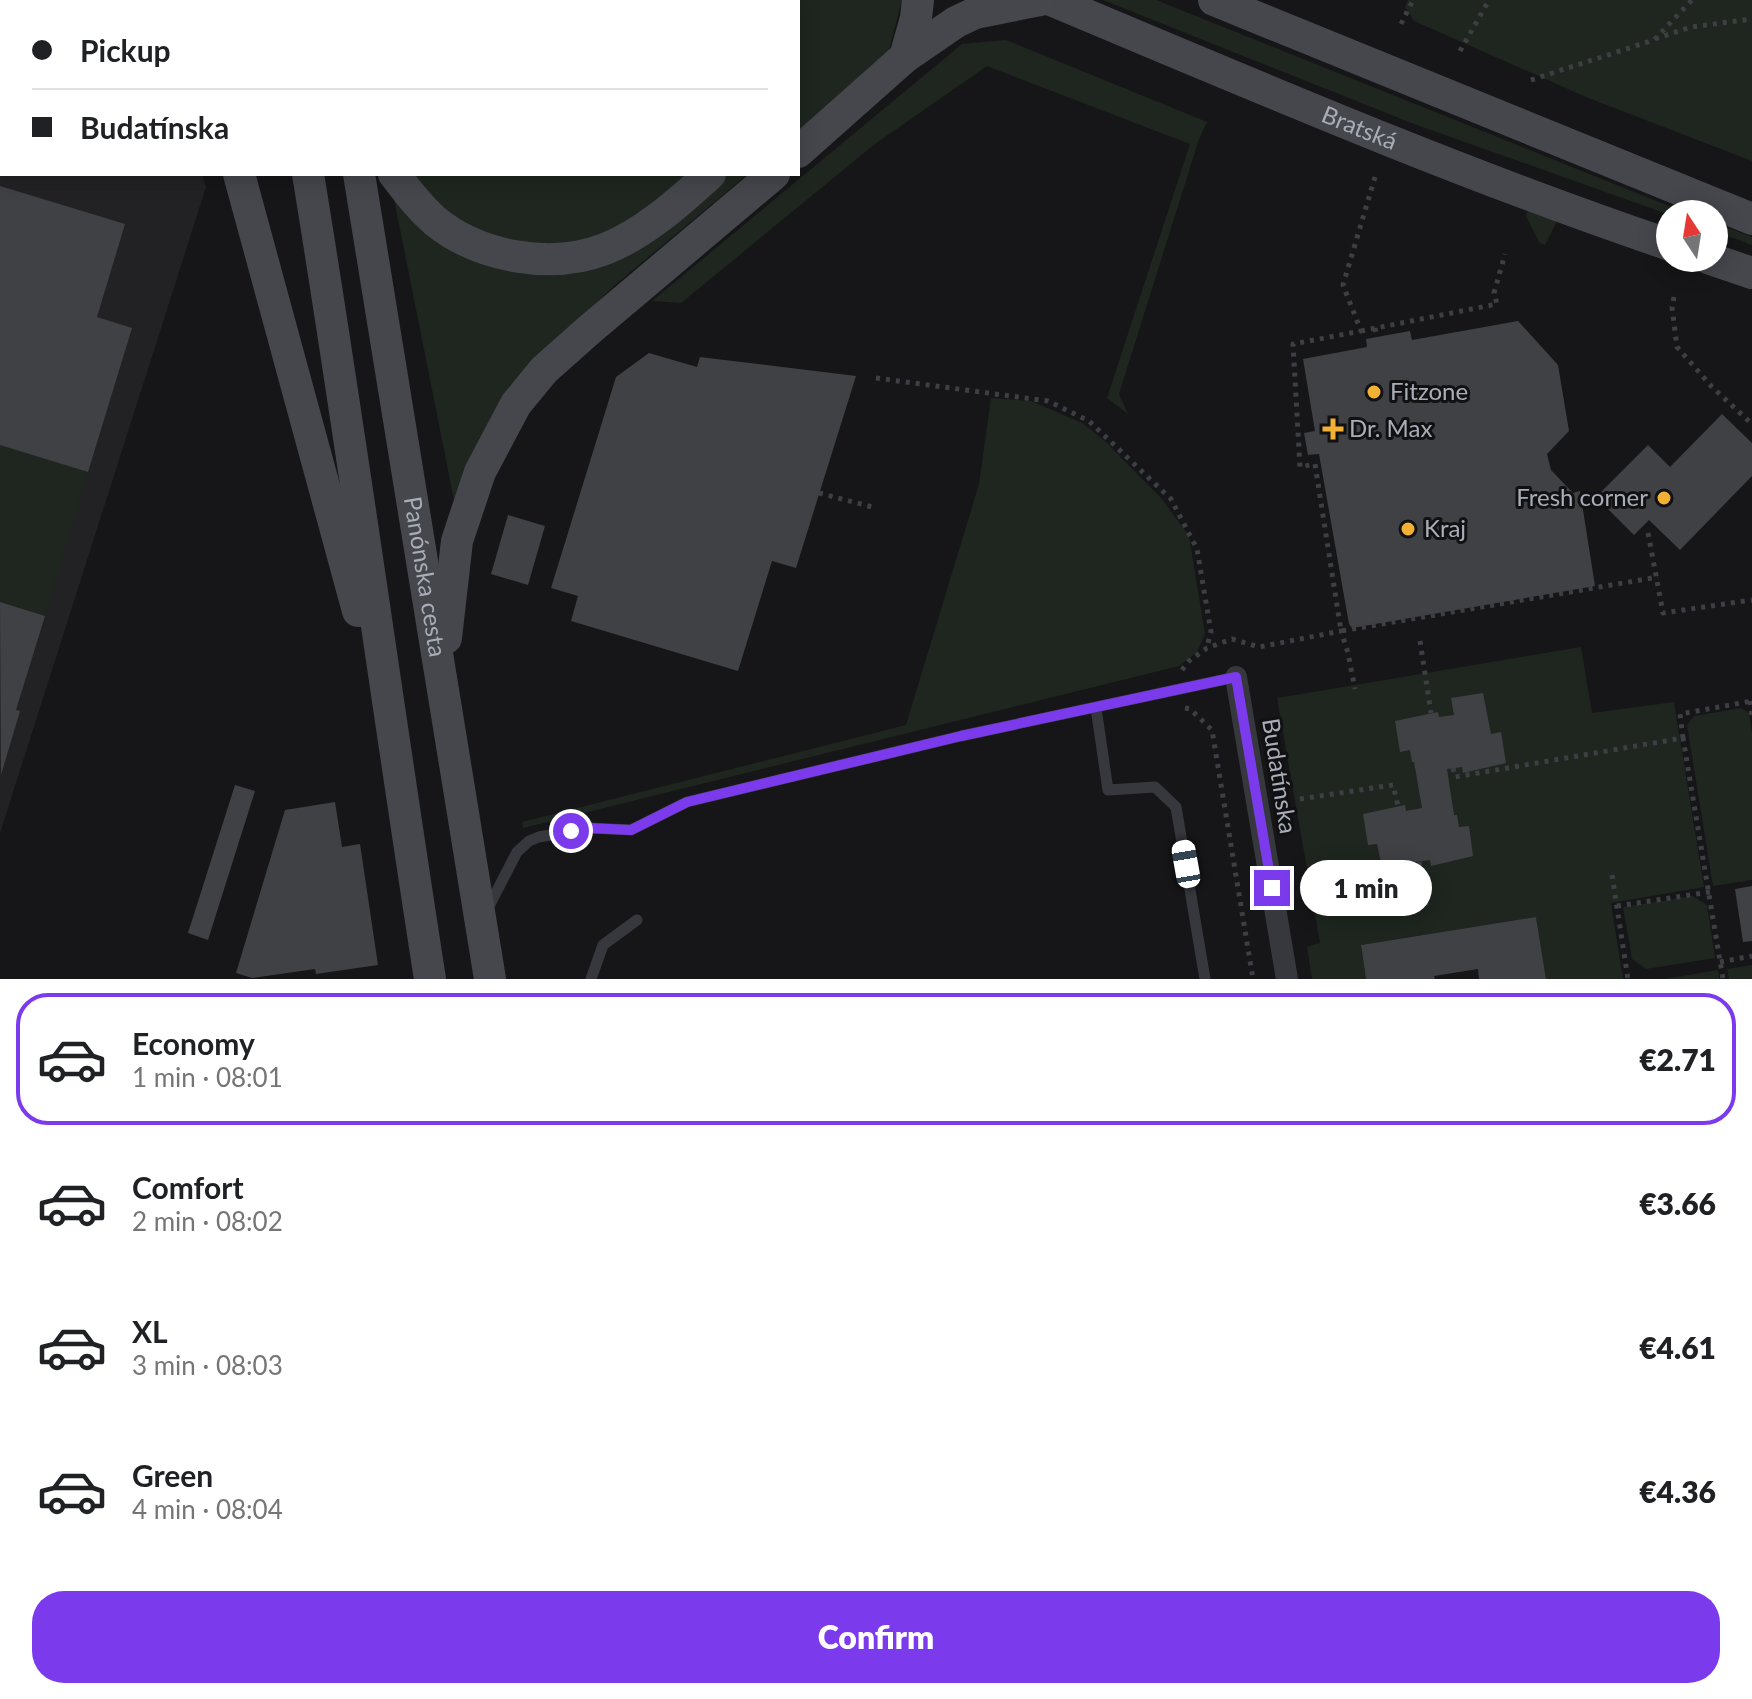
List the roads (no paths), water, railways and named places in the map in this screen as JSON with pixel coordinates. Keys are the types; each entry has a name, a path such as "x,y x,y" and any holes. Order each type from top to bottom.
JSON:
{"main road":[{"path":"905,57 918,0"},
{"path":"800,150 905,57 964,18 983,11 1040,0"},
{"name":"Bratská","path":"1051,0 1242,81 1481,176 1656,240"},
{"path":"1214,0 1752,219"},
{"path":"240,176 392,735"},
{"path":"308,176 346,403 430,979"},
{"name":"Panónska cesta","path":"359,176 490,979"},
{"path":"396,176 425,212 452,232 494,251 544,258 590,254 613,245 657,218 708,176"},
{"path":"441,681 457,541 480,472 516,404 544,370 772,176"},
{"path":"1728,265 1752,273"}],"street":[{"name":"Budatínska","path":"1236,677 1287,979"}],"lane":[{"path":"481,922 513,859 529,841 552,833 589,828 631,830 687,802 961,736 1236,677"},
{"path":"1096,708 1108,790 1155,787 1176,807 1205,979"},
{"path":"591,979 603,945 637,920"}],"place":[{"name":"Fitzone","path":"1374,392"},
{"name":"Dr. Max","path":"1333,429"},
{"name":"Fresh corner","path":"1664,498"},
{"name":"Kraj","path":"1408,529"}]}
